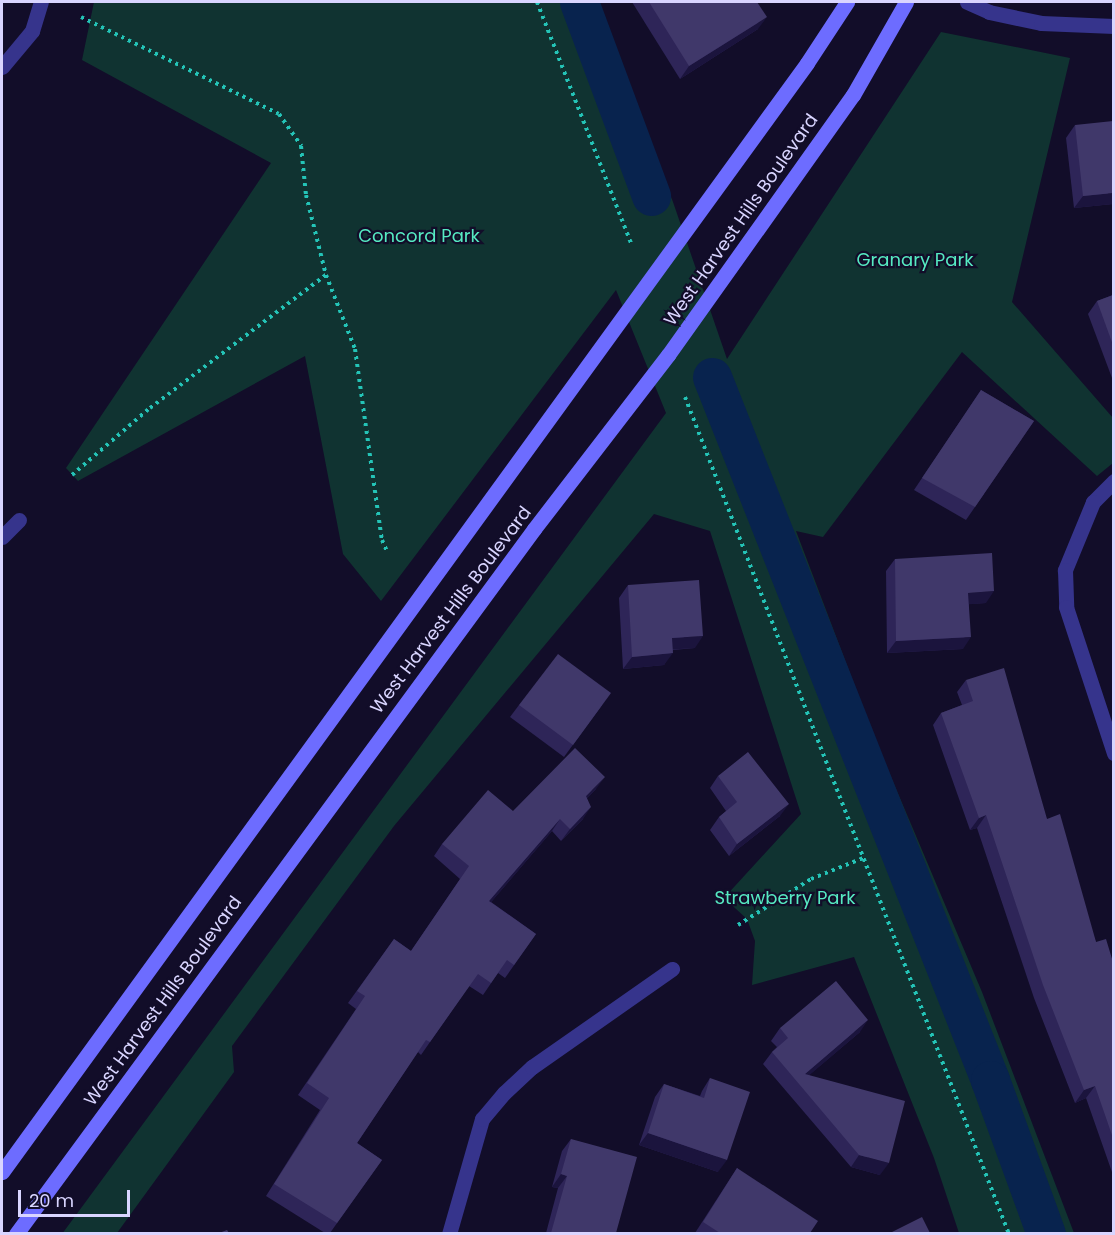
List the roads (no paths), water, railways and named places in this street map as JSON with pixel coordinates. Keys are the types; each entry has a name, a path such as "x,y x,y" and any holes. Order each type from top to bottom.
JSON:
{"street":[{"path":"2,68 32,32 41,2"},
{"name":"West Harvest Hills Boulevard","path":"2,1172 807,63 847,2"},
{"name":"West Harvest Hills Boulevard","path":"16,1233 507,566 675,346 853,95 906,2"},
{"path":"967,2 989,12 1041,23 1113,26"},
{"path":"1113,481 1093,502 1065,570 1066,607 1113,753"},
{"path":"2,537 20,520"},
{"path":"449,1233 482,1119 504,1093 532,1067 672,969"}],"waterway":[{"path":"579,2 651,196"},
{"path":"712,377 990,1080 1046,1234"}],"park label":[{"name":"Concord Park","path":"419,236"},
{"name":"Granary Park","path":"915,260"},
{"name":"Strawberry Park","path":"785,898"}]}
